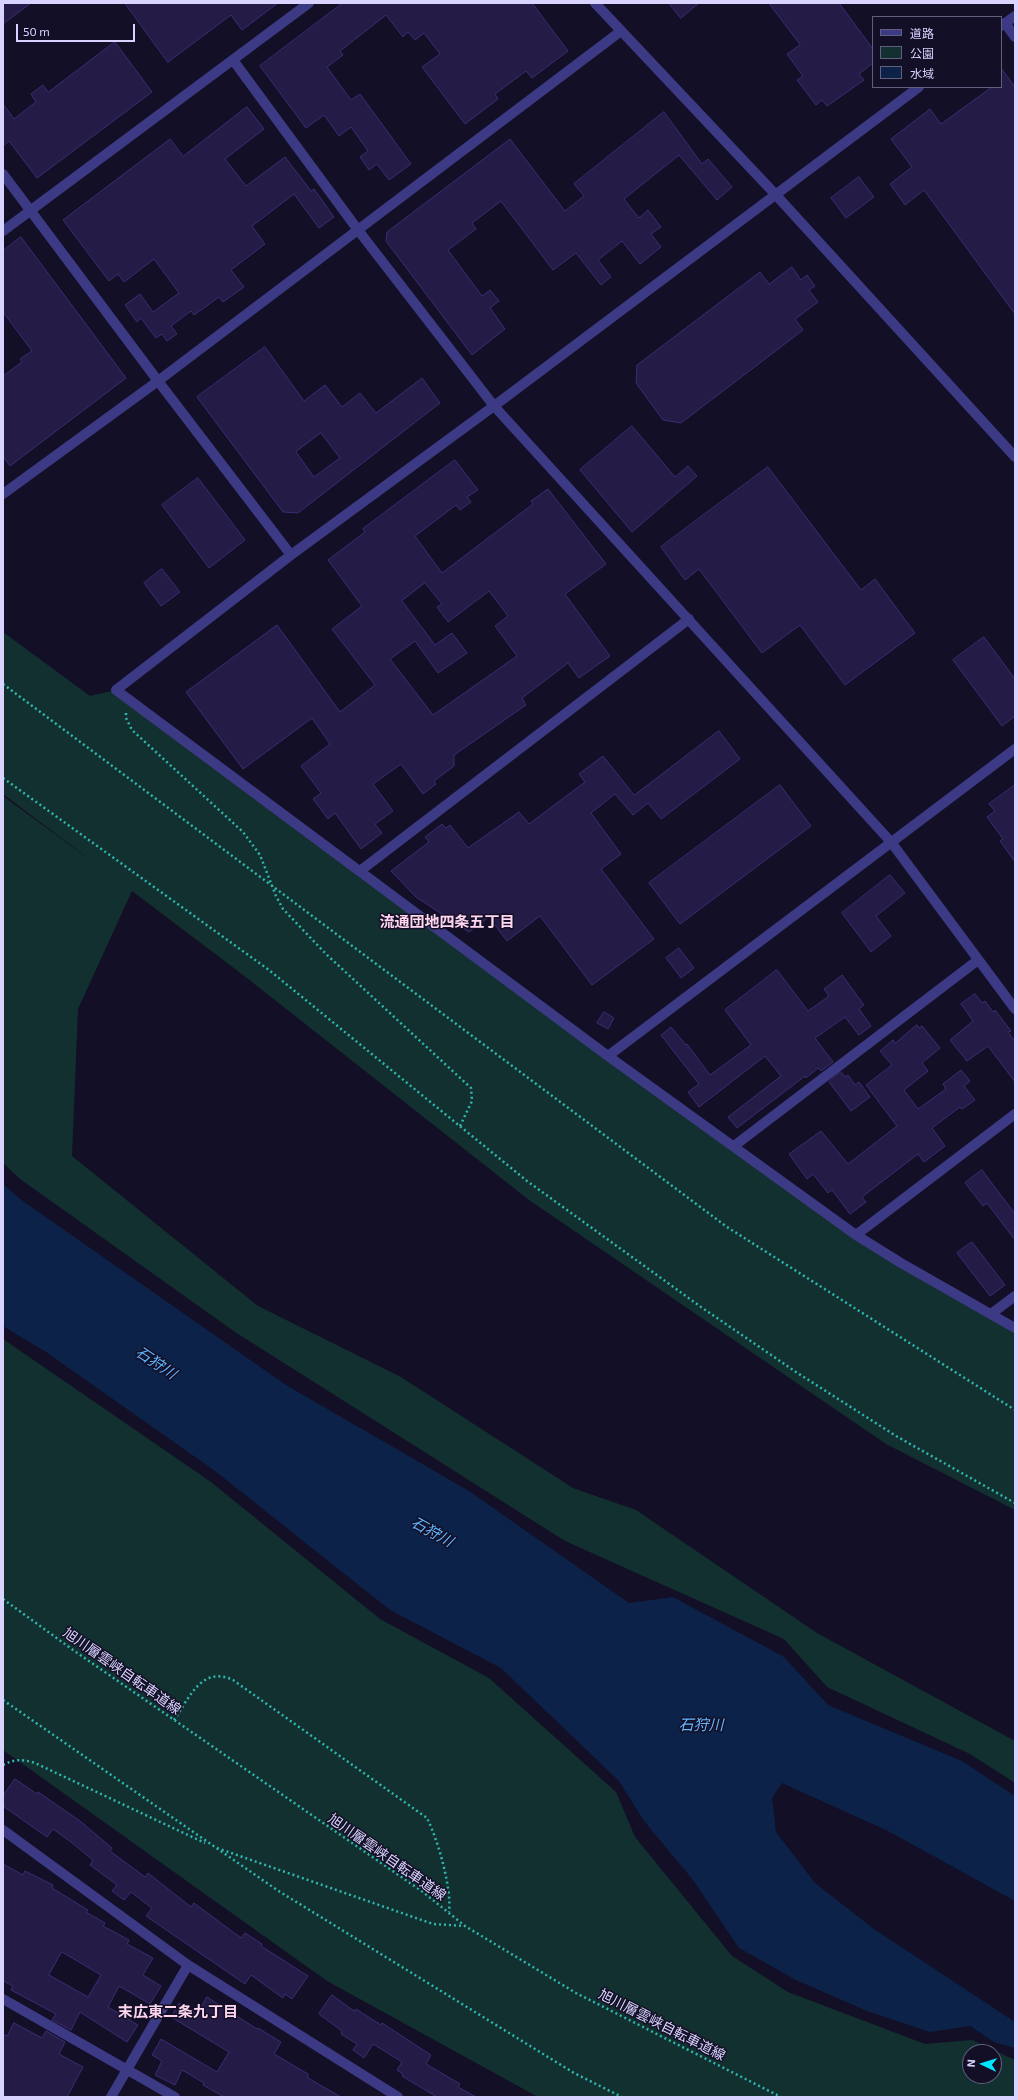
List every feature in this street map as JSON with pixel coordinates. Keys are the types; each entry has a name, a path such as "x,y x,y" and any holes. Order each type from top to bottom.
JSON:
{"street":[{"path":"3,231 309,3"},
{"path":"595,3 775,194 1015,457"},
{"path":"1015,16 1003,25 1015,37"},
{"path":"3,494 158,381 622,31"},
{"path":"233,60 358,230 494,406 891,842 1015,1009"},
{"path":"918,88 494,406 291,555 116,690 608,1056 856,1235 901,1264 1015,1328"},
{"path":"3,174 291,555"},
{"path":"360,871 689,619"},
{"path":"608,1056 1015,749"},
{"path":"734,1146 978,960"},
{"path":"856,1235 1015,1114"},
{"path":"991,1314 1015,1296"},
{"path":"3,1830 188,1965 398,2097"},
{"path":"111,2097 188,1965"},
{"path":"3,1999 175,2097"}],"path":[{"path":"3,684 727,1227 1015,1410"},
{"path":"125,697 126,718 132,730 243,832 260,855 271,884 283,909 326,954 471,1088 472,1101 460,1126"},
{"path":"3,778 269,970 527,1181 701,1307 796,1372 896,1436 1015,1503"},
{"name":"旭川層雲峡自転車道線","path":"3,1599 174,1720 423,1892 465,1926 576,1993 781,2097"},
{"path":"174,1720 199,1684 207,1678 218,1676 233,1680 427,1818 433,1829 441,1858 450,1903 449,1912"},
{"path":"3,1700 284,1894 574,2072 622,2097"},
{"path":"3,1765 11,1761 25,1760 35,1763 213,1846 433,1924 465,1926"}],"green space":[{"path":"3,632 90,696 116,690 856,1235 1015,1328 1015,1510 886,1444 529,1200 243,975 132,891 78,1009 72,1156 258,1306 401,1377 573,1488 636,1510 817,1633 1015,1741 1015,1783 970,1754 827,1687 784,1639 565,1541 235,1332 20,1179 3,1163 3,796 97,865 3,794"},
{"path":"3,1339 211,1482 380,1619 489,1678 616,1792 635,1837 732,1956 788,1992 925,2044 972,2040 981,2044 962,2044 962,2084 1002,2084 1002,2054 1015,2060 1015,2097 538,2097 327,1981 3,1750"}],"water":[{"name":"石狩川","path":"3,1184 20,1199 286,1385 469,1491 629,1603 673,1597 784,1657 828,1705 962,1761 1015,1796 1015,1901 888,1831 782,1783 772,1798 776,1832 815,1883 874,1929 1015,2022 1015,2048 994,2042 970,2026 930,2032 867,2011 796,1980 739,1948 693,1880 644,1821 619,1781 501,1668 390,1610 215,1471 46,1352 3,1326"}],"building":[{"path":"3,3 31,3 3,24"},
{"path":"125,3 278,3 242,30 231,15 168,62"},
{"path":"343,3 532,3 568,51 532,78 526,71 495,94 498,99 465,124 422,67 440,54 424,33 415,40 408,32 403,37 386,15 340,51 343,55 327,67 351,100 360,94 411,164 389,180 377,164 369,170 360,157 368,151 351,127 339,136 324,115 306,128 260,66"},
{"path":"669,3 699,3 681,18"},
{"path":"769,3 839,3 872,48 872,64 859,74 864,80 827,106 822,100 816,105 797,80 803,76 787,54 800,45"},
{"path":"115,42 152,92 37,178 9,141 3,146 3,104 14,119 36,102 31,94 43,85 48,92"},
{"path":"1002,69 1015,87 1015,314 924,190 905,205 890,184 912,167 891,139 930,109 941,124 991,88 1002,88"},
{"path":"247,107 264,129 225,159 246,186 285,157 311,191 314,189 334,217 319,228 294,194 252,226 265,244 231,270 244,287 223,302 219,297 194,315 191,311 171,326 177,334 167,341 162,334 156,338 141,318 137,322 125,305 140,294 153,312 179,293 154,259 124,282 118,274 109,281 63,220 170,139 183,156"},
{"path":"664,112 702,164 708,159 732,187 717,200 679,155 624,199 639,218 648,210 661,227 651,234 661,247 640,264 622,241 598,260 611,277 601,285 576,253 553,270 501,201 472,223 476,229 448,250 482,296 490,290 499,301 490,308 505,329 472,355 386,241 387,232 510,139 565,211 584,196 574,184"},
{"path":"859,177 874,197 846,218 831,198"},
{"path":"21,237 126,378 10,466 3,456 3,376 22,362 20,359 32,351 3,312 3,251"},
{"path":"792,267 801,280 807,275 815,286 809,290 818,302 795,319 803,330 681,423 663,420 636,383 637,365 760,272 769,284"},
{"path":"265,347 304,401 325,385 342,407 360,393 376,413 422,378 440,403 298,513 283,512 197,397","holes":["321,433 340,458 314,477 296,452"]},
{"path":"632,426 675,477 688,466 697,476 632,532 580,470"},
{"path":"455,460 478,490 467,497 471,502 460,510 456,505 415,536 442,573 533,504 531,501 548,489 606,564 565,594 610,656 579,678 568,663 522,698 526,705 454,755 454,766 434,781 436,784 423,794 401,764 373,784 393,811 375,824 382,833 361,849 335,813 328,819 313,799 321,793 301,766 330,744 312,718 243,769 186,692 277,625 340,712 375,685 332,629 362,606 328,560 365,532 363,529","holes":["425,583 442,604 437,607 448,622 489,591 508,616 495,626 517,656 433,715 390,659 415,641 438,673 467,653 452,633 435,645 402,601"]},
{"path":"768,467 861,590 875,579 915,633 845,685 800,625 762,653 699,569 685,580 661,547"},
{"path":"198,478 245,540 209,568 162,505"},
{"path":"162,569 180,592 161,606 144,583"},
{"path":"984,637 1015,679 1015,716 1002,726 953,660"},
{"path":"719,731 740,759 661,819 648,803 633,815 615,794 591,813 621,854 601,869 654,939 592,985 540,916 507,941 489,917 469,932 416,897 391,871 429,842 425,837 442,824 446,828 450,825 468,848 519,812 529,824 585,782 579,774 603,756 634,795"},
{"path":"780,785 811,826 680,924 649,883"},
{"path":"1015,785 1015,862 1000,841 1003,839 987,817 995,811 989,804"},
{"path":"890,875 905,893 876,916 891,936 871,952 842,913"},
{"path":"679,948 694,968 681,978 666,958"},
{"path":"777,970 808,1011 829,996 824,989 842,975 864,1005 859,1009 871,1026 859,1035 845,1017 815,1038 833,1062 821,1071 818,1068 806,1078 805,1076 737,1128 728,1117 781,1076 765,1056 699,1107 688,1092 699,1084 661,1035 671,1027 686,1045 687,1044 710,1075 751,1045 725,1010"},
{"path":"975,994 982,1003 985,1001 993,1012 995,1010 1011,1031 1008,1032 1015,1042 1015,1082 988,1046 967,1061 950,1040 973,1021 961,1004"},
{"path":"604,1012 614,1018 608,1029 597,1023"},
{"path":"917,1025 919,1028 922,1026 940,1048 922,1063 928,1071 904,1090 918,1109 946,1089 943,1084 961,1070 970,1081 964,1086 975,1100 962,1109 960,1107 932,1128 945,1146 924,1162 918,1154 862,1197 866,1202 850,1214 832,1190 828,1193 813,1174 807,1179 789,1154 821,1131 848,1164 897,1126 866,1085 892,1065 880,1051 893,1040 895,1043"},
{"path":"841,1072 845,1077 848,1075 855,1085 859,1082 870,1097 851,1111 829,1082"},
{"path":"982,1170 1015,1214 1015,1240 987,1203 983,1206 965,1183"},
{"path":"972,1242 1005,1285 990,1296 957,1253"},
{"path":"15,1779 37,1794 38,1792 80,1821 112,1848 110,1851 145,1877 148,1873 191,1907 194,1903 241,1938 245,1933 262,1944 261,1946 308,1976 292,1999 285,1994 283,1998 251,1975 245,1984 146,1916 152,1908 131,1892 124,1900 112,1891 117,1885 90,1865 93,1860 71,1842 53,1829 47,1837 3,1806 3,1796"},
{"path":"3,1864 23,1875 25,1871 53,1885 52,1888 88,1910 86,1912 105,1923 103,1926 129,1940 127,1944 153,1958 143,1975 161,1986 150,2004 119,1986 108,2007 138,2025 127,2042 80,2012 71,2030 52,2020 56,2014 11,1990 13,1986 3,1981","holes":["62,1952 101,1975 88,1997 49,1975"]},
{"path":"332,1995 354,2011 356,2009 381,2025 382,2023 431,2055 426,2064 460,2084 458,2087 476,2097 437,2097 402,2076 403,2074 397,2070 402,2062 373,2044 364,2058 353,2050 357,2044 341,2034 342,2031 319,2014"},
{"path":"207,1997 257,2029 258,2028 281,2042 274,2054 308,2074 308,2078 341,2097 224,2097 203,2085 204,2083 182,2070 175,2085 155,2075 162,2061 152,2055 161,2039 217,2072 229,2052 171,2017 179,2003 197,2014"},
{"path":"14,2023 42,2038 46,2031 65,2042 59,2054 83,2067 67,2097 3,2097 3,2034 7,2036"}],"district":[{"name":"流通団地四条五丁目","path":"447,922"},
{"name":"末広東二条九丁目","path":"178,2012"}]}
